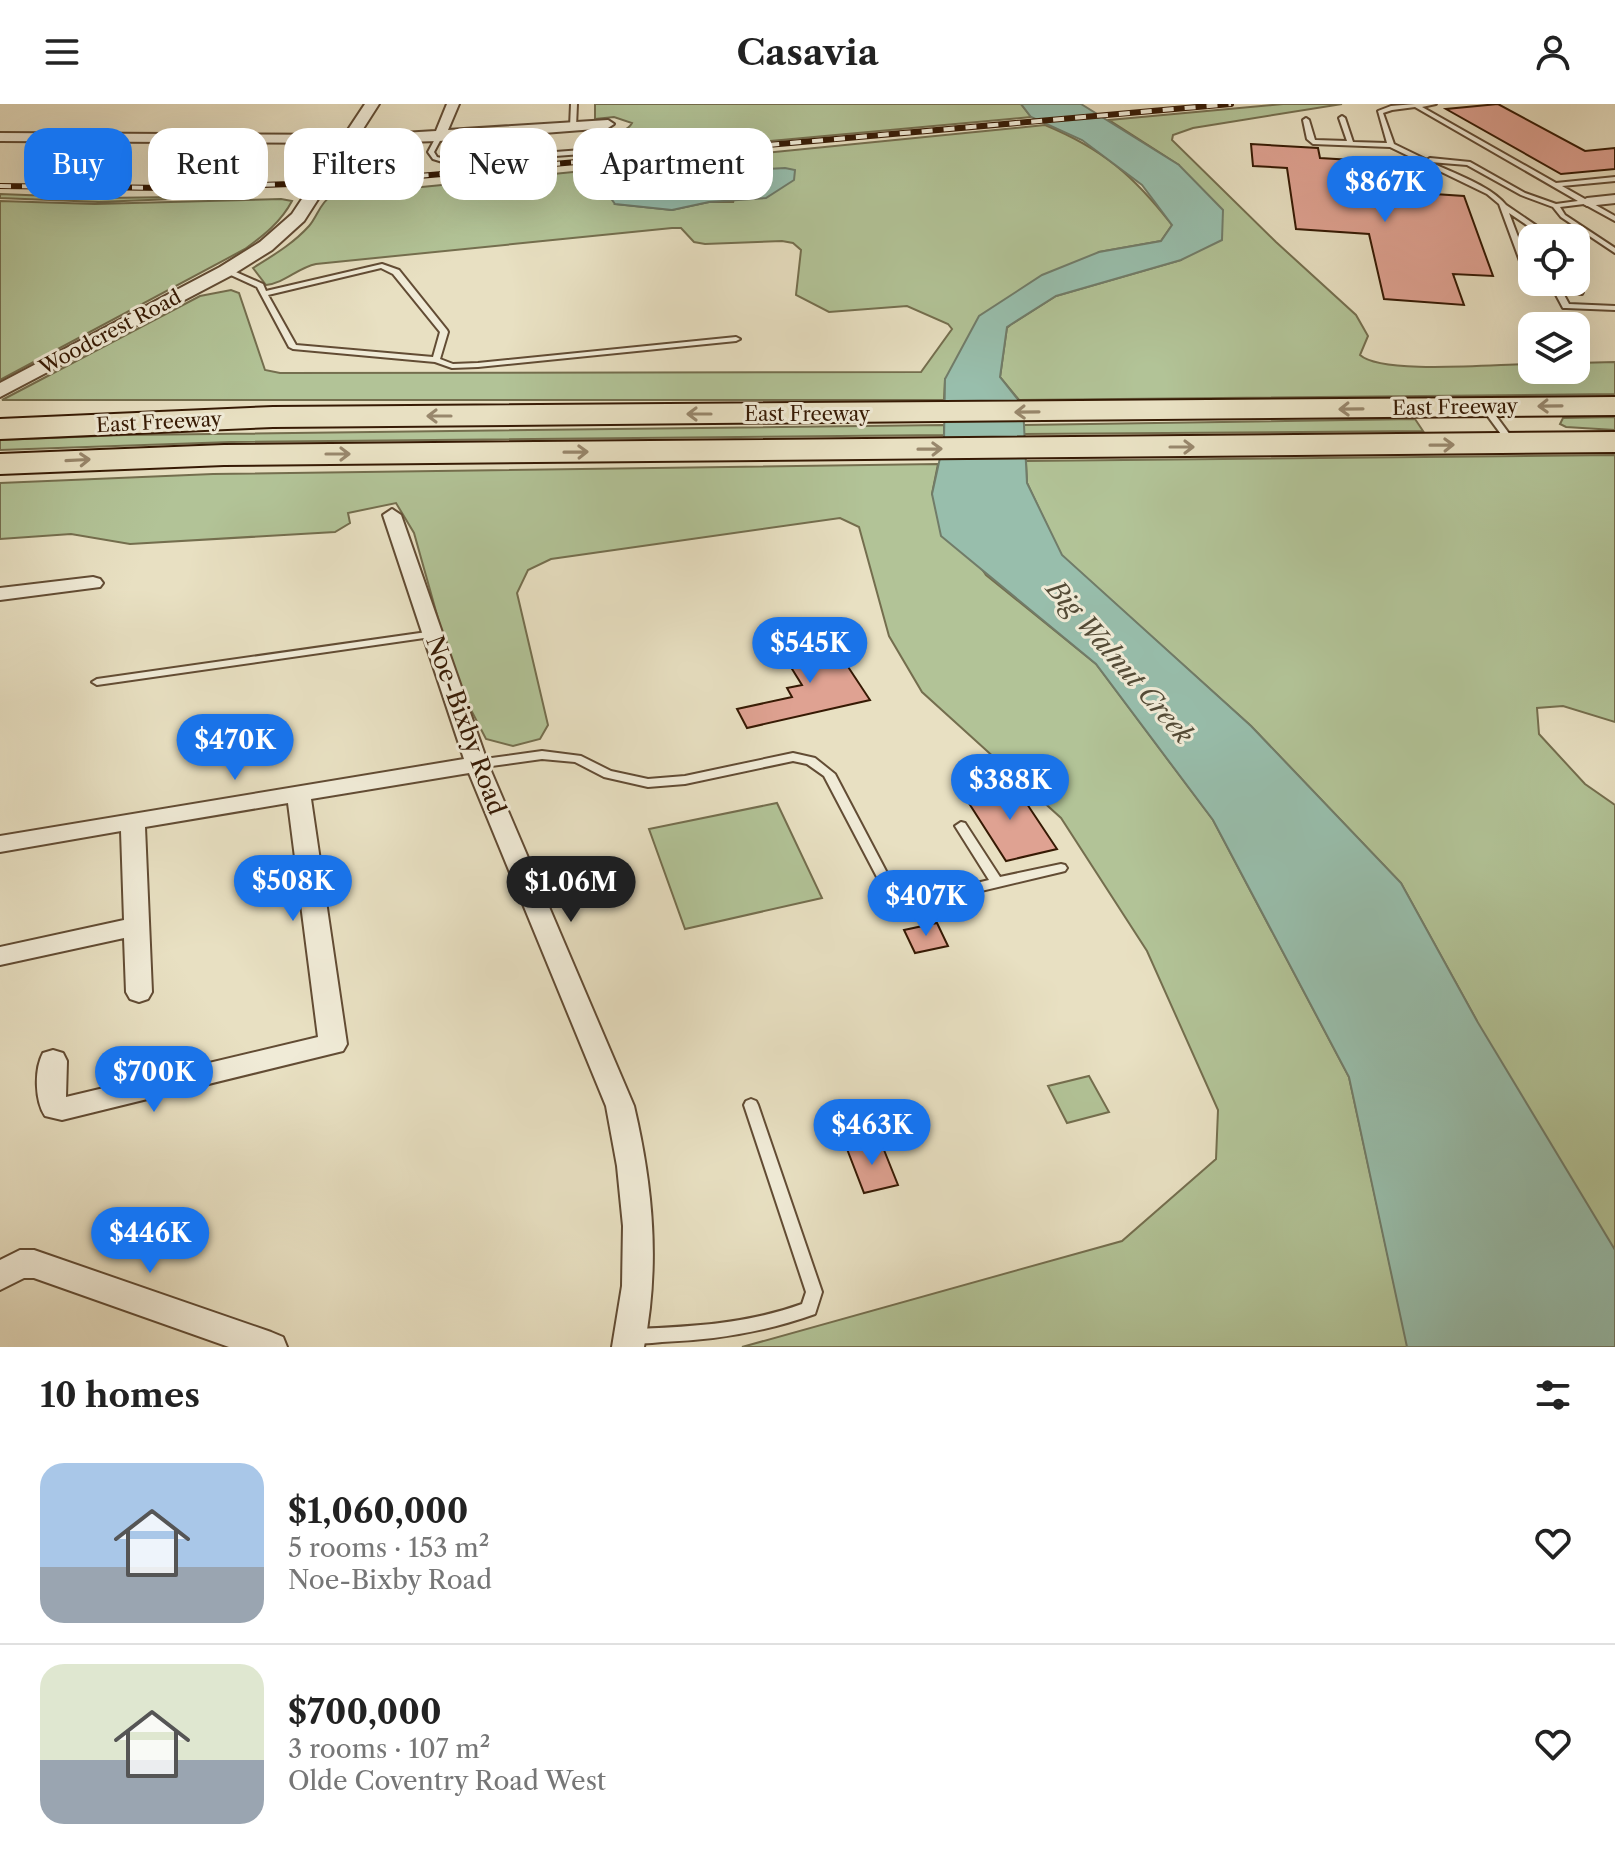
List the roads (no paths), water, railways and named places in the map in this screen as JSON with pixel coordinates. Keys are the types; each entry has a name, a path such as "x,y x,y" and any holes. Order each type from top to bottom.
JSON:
{"highway":[{"name":"East Freeway","path":"0,429 273,417 1615,406"},
{"path":"0,411 273,417"},
{"name":"East Freeway","path":"0,464 224,455 1615,442"}],"street":[{"name":"Woodcrest Road","path":"356,128 372,104"},
{"path":"439,137 453,104"},
{"path":"424,137 608,124"},
{"path":"0,137 284,139"},
{"path":"1587,202 1615,199"},
{"name":"Woodcrest Road","path":"0,391 266,246 289,227 307,200"},
{"name":"Noe-Bixby Road","path":"392,515 477,764 620,1106 634,1166 641,1233 640,1277 629,1342"},
{"path":"0,594 93,583"},
{"path":"0,844 477,764"},
{"path":"53,1061 52,1104 62,1109 333,1044 299,795"},
{"path":"133,824 139,992"},
{"path":"0,956 136,926"},
{"path":"0,1276 20,1264 34,1264 271,1347"}],"lane":[{"path":"573,127 574,104"},
{"path":"1391,145 1380,112 1433,104"},
{"path":"1416,106 1615,219"},
{"path":"1342,118 1351,144"},
{"path":"1306,120 1313,142 1391,145 1489,193 1530,224"},
{"path":"439,137 431,152 435,158 449,162 573,153"},
{"path":"1421,160 1468,163 1523,194 1555,206 1587,202"},
{"path":"1555,185 1615,179"},
{"path":"1503,206 1518,246"},
{"path":"1555,206 1563,216 1615,251"},
{"path":"264,294 382,266 396,272 444,332 436,360"},
{"path":"223,272 260,286 293,347 436,360 452,366 736,339"},
{"path":"1561,296 1566,306 1615,308"},
{"path":"1485,407 1512,444"},
{"path":"97,682 434,634"},
{"path":"477,764 542,755 577,759 608,774 648,783 685,780 793,757 811,761 829,774 892,895 910,904 1061,868"},
{"path":"961,826 997,882"},
{"path":"629,1342 709,1335 777,1321 809,1309 814,1292 751,1105"}],"water":[{"name":"Big Walnut Creek","path":"1021,104 1081,104 1179,165 1223,210 1222,240 1181,260 1056,296 1007,327 1000,377 1023,406 1027,483 1062,555 1251,726 1401,883 1477,1021 1615,1250 1615,1347 1407,1347 1349,1077 1213,820 1096,664 941,536 932,494 944,440 945,379 979,316 1042,275 1099,252 1161,241 1172,225 1142,185 1082,140 1031,117"},
{"path":"773,169 795,170 794,180 773,194"},
{"path":"612,200 738,200 672,210 615,204"}],"railway":[{"path":"0,186 168,188 351,182 1231,104"}]}
